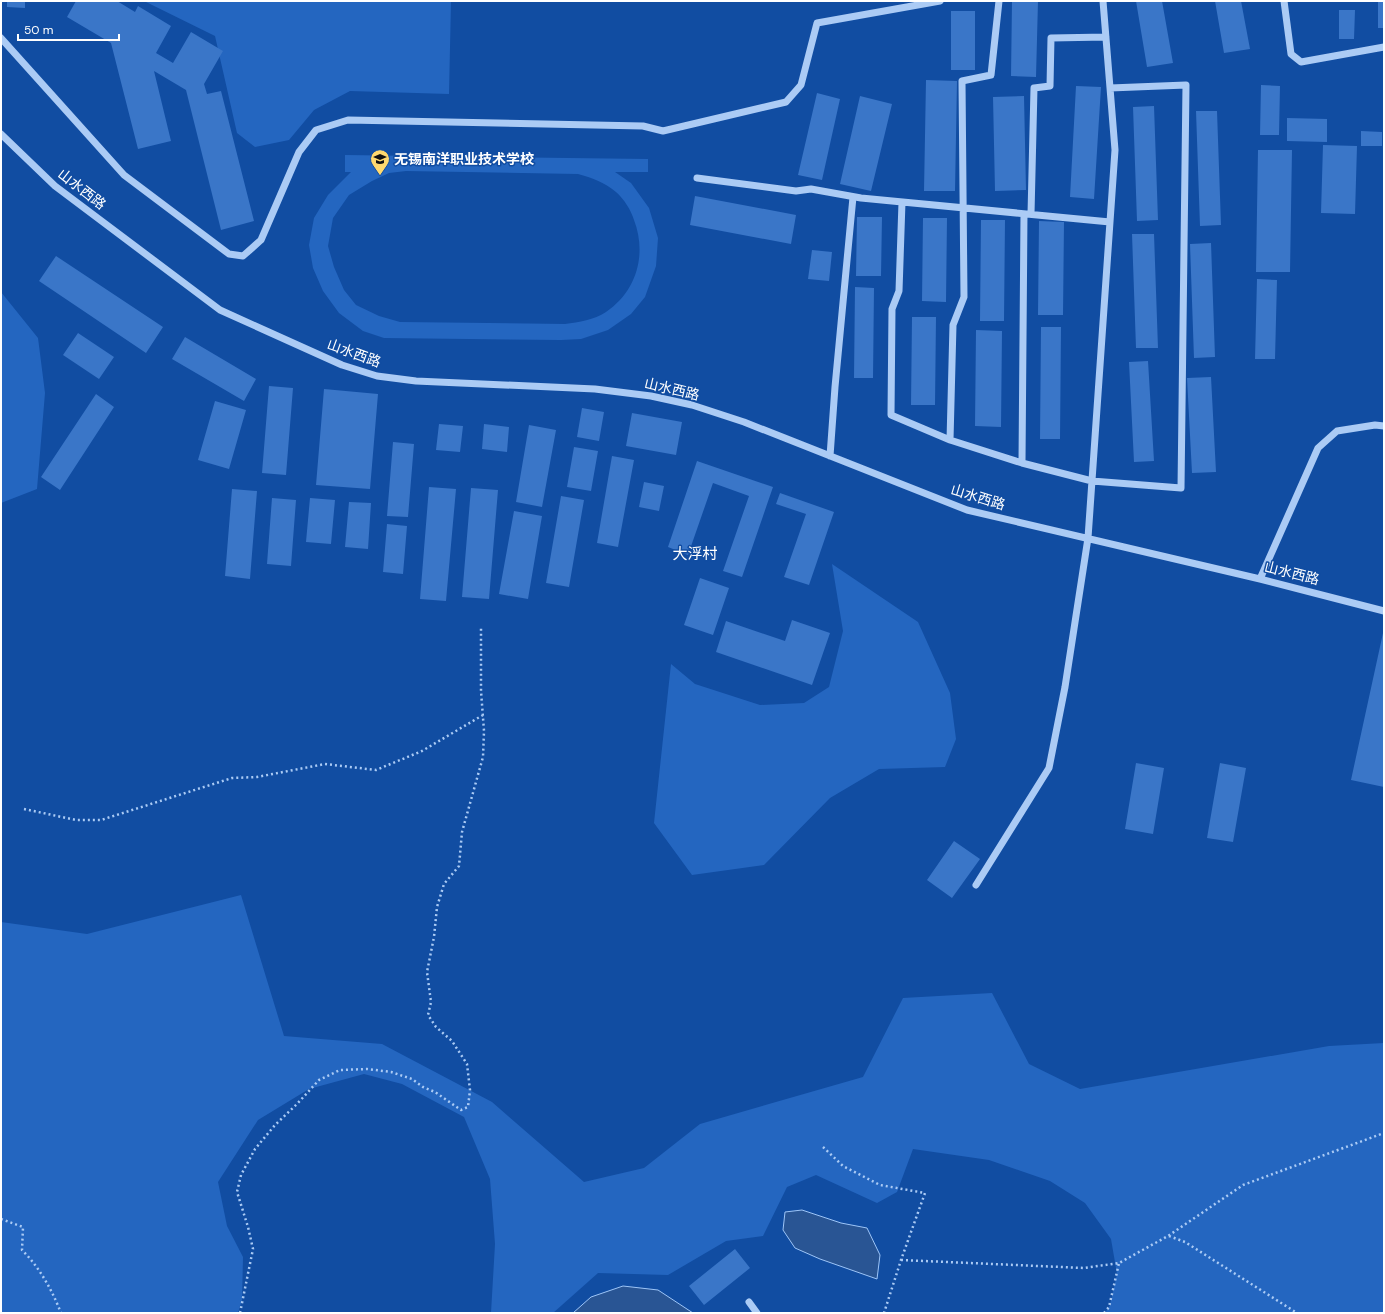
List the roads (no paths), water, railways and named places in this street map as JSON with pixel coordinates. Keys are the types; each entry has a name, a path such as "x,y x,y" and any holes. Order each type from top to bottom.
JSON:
{"street":[{"path":"1,38 124,175 229,254 243,256 261,240 299,152 316,130 348,120 643,126 663,131 786,102 800,85 817,23 940,1"},
{"path":"950,440 953,325 964,297 962,81 991,75 999,1"},
{"path":"976,885 1050,768 1065,687 1088,538 1115,150 1103,1"},
{"path":"1284,1 1291,54 1301,62 1384,47"},
{"path":"1022,463 1027,214 1034,88 1050,86 1051,38 1106,37"},
{"path":"902,202 899,291 892,309 891,415 950,440 1022,463 1092,481 1181,488 1186,85 1110,88"},
{"name":"山水西路","path":"1,134 54,186 220,310 342,365 377,376 416,381 595,388 651,396 692,405 744,422 967,510 1260,578 1384,611"},
{"path":"697,178 796,191 811,189 854,197 1110,222"},
{"path":"830,456 835,387 854,197"},
{"path":"1260,578 1318,448 1337,431 1375,425 1384,426"},
{"path":"750,1302 757,1313"}],"place":[{"name":"无锡南洋职业技术学校","path":"380,176"}],"district":[{"name":"大浮村","path":"695,554"}]}
